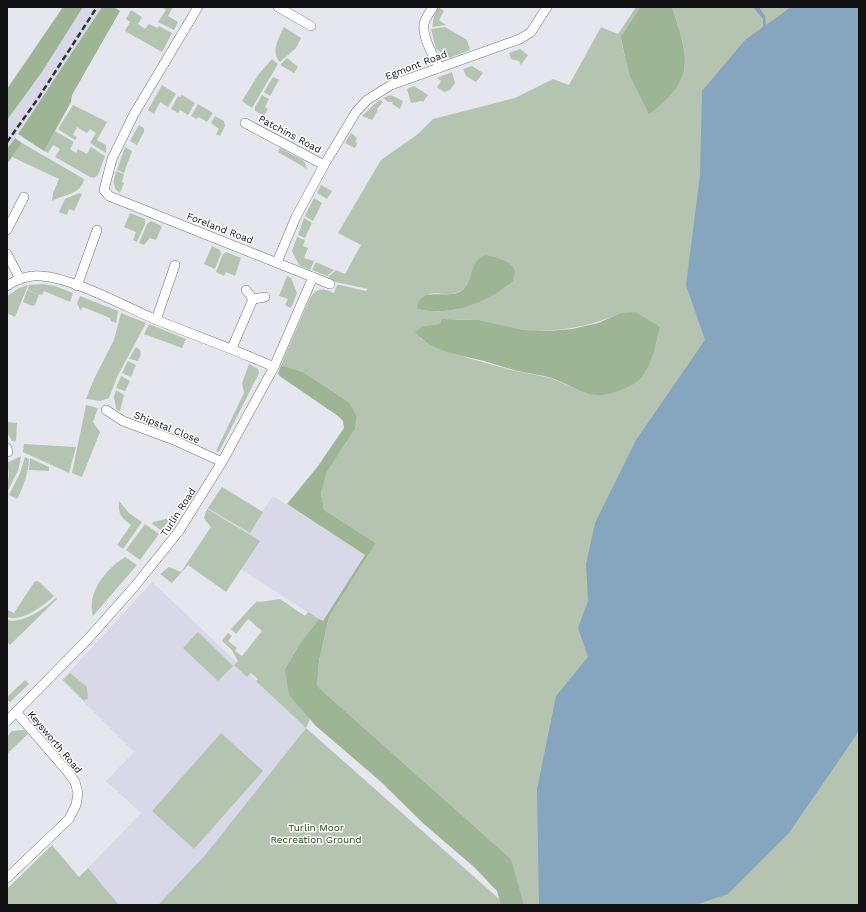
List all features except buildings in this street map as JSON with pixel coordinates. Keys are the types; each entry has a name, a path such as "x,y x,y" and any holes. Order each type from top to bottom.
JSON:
{"street":[{"name":"Foreland Road","path":"198,7 134,114 112,159 104,190 109,196 330,284"},
{"path":"278,7 311,26"},
{"path":"433,7 424,23 424,28 429,45 439,68"},
{"name":"Egmont Road","path":"277,262 296,217 324,165 356,112 367,100 391,85 520,39 531,32 547,7"},
{"name":"Patchins Road","path":"245,123 324,165"},
{"path":"7,230 24,197"},
{"path":"77,286 97,230"},
{"path":"7,254 20,280"},
{"path":"156,320 175,265"},
{"path":"7,286 20,280 40,276 52,277 77,286 156,320 232,348 274,367"},
{"name":"Turlin Road","path":"7,721 88,639 162,555 179,532 222,462 274,367 313,277"},
{"path":"246,290 253,298"},
{"path":"253,298 265,297"},
{"path":"232,348 253,298"},
{"name":"Shipstal Close","path":"106,410 123,421 174,440 222,462"},
{"name":"Keysworth Road","path":"7,878 69,820 76,805 78,793 75,782 68,771 16,712"}],"shaded area":[{"path":"83,7 102,7 7,149 7,120 42,72"},
{"path":"222,487 262,512 273,496 365,555 323,622 200,543 211,527 205,521 205,513"},
{"path":"152,582 306,728 206,854 158,905 119,905 88,868 141,813 106,781 134,752 62,680"}],"green space":[{"path":"63,7 83,7 42,72 7,120 7,89"},
{"path":"102,7 114,7 120,11 72,95 71,102 44,151 18,134"},
{"path":"162,7 173,7 168,16 178,22 174,30 158,22 166,10"},
{"path":"438,7 444,11 439,20 446,25 432,27 434,16"},
{"path":"636,7 640,7 622,35 620,35 629,75 649,115 673,92 679,84 685,66 685,56 681,36 672,7 859,7 859,905 524,905 512,868 511,859 317,686 319,661 329,617 376,543 324,510 321,493 327,472 355,429 357,416 349,402 303,372 281,365 310,298 315,292 323,289 334,293 337,285 366,291 368,289 336,282 328,277 336,270 345,274 361,245 338,233 381,160 418,134 433,119 515,98 553,79 569,85 601,27 618,34","holes":["485,255 503,260 508,285 487,298 454,310 430,311 417,309 427,295 432,293 450,294 456,293 463,289 468,284 472,273","621,313 660,327 656,345 645,372 585,393 551,378 511,370 454,354 421,339 423,326 440,324 443,319 475,320 525,330 538,331 574,328 598,322"]},
{"path":"640,7 672,7 681,36 685,56 685,66 679,84 669,97 649,115 629,75 620,34 622,35"},
{"path":"131,10 142,17 138,24 145,29 149,24 157,28 159,26 172,33 162,52 125,31 130,22 126,19"},
{"path":"284,27 301,38 296,48 280,62 276,54 276,45"},
{"path":"445,27 467,40 470,50 449,58 436,49 431,29"},
{"path":"520,49 528,55 521,65 519,61 511,59 509,53"},
{"path":"287,58 298,67 294,73 280,65"},
{"path":"272,59 278,64 252,108 242,101 258,75"},
{"path":"472,66 483,73 476,82 466,76 463,69"},
{"path":"452,72 455,83 450,90 444,92 437,87 441,81 437,78"},
{"path":"273,77 279,80 270,96 264,92"},
{"path":"162,85 176,94 168,107 160,102 154,114 148,110"},
{"path":"414,86 428,95 423,102 411,103 407,89"},
{"path":"182,95 195,103 188,115 180,110 178,113 171,109 178,96 180,97"},
{"path":"262,95 269,99 265,107 268,109 264,116 255,111 255,107"},
{"path":"391,95 403,101 400,109 392,104 393,102 388,102 383,98"},
{"path":"379,100 383,102 377,109 378,110 372,120 362,116"},
{"path":"198,104 213,113 207,122 199,117 196,119 191,116"},
{"path":"73,105 107,122 97,140 106,145 106,153 90,143 96,133 90,129 87,133 77,127 73,135 77,137 75,140 58,129"},
{"path":"215,116 224,121 225,126 220,136 216,134 219,129 211,123"},
{"path":"139,125 144,128 144,132 137,145 130,141"},
{"path":"55,131 74,142 70,149 76,153 78,149 87,154 91,147 105,156 98,175 94,178 90,177 55,157 60,149 53,145 48,153 44,151"},
{"path":"351,133 357,138 355,148 345,143"},
{"path":"15,138 22,143 7,164 7,149"},
{"path":"22,143 84,179 82,184 76,191 52,201 53,193 59,179 12,157"},
{"path":"125,147 132,151 124,173 117,170"},
{"path":"280,148 304,161 307,169 278,152"},
{"path":"116,171 124,174 122,182 124,183 120,193 114,186"},
{"path":"321,185 332,191 327,199 317,193"},
{"path":"79,193 82,194 74,211 69,209 67,215 59,212 65,199"},
{"path":"314,198 322,203 313,221 305,216"},
{"path":"130,213 145,219 145,224 137,242 133,240 136,232 124,227"},
{"path":"304,218 312,223 305,238 298,235"},
{"path":"151,221 162,226 156,240 150,238 144,245 139,243 147,224"},
{"path":"297,237 305,240 303,246 308,248 304,258 314,261 310,270 299,265 292,251"},
{"path":"212,246 220,250 221,254 215,269 204,264"},
{"path":"226,252 241,258 235,276 226,272 224,276 216,272 223,254"},
{"path":"485,255 510,264 515,271 513,281 492,296 468,306 443,311 417,309 419,302 427,295 451,294 463,290 467,285 475,263"},
{"path":"316,262 334,270 327,276 312,270"},
{"path":"287,276 291,278 297,293 291,308 285,305 288,299 279,296"},
{"path":"43,284 55,286 73,293 70,302 44,291 43,294 39,295 28,290 29,285"},
{"path":"28,285 15,317 7,313 7,296 19,288"},
{"path":"27,290 39,295 35,305 32,306 23,302"},
{"path":"80,296 118,311 116,323 111,321 110,318 83,307 80,310 77,303"},
{"path":"635,312 660,327 650,362 643,375 635,383 619,391 602,395 585,393 552,378 517,371 447,352 422,339 415,332 423,326 440,324 442,319 478,320 524,330 548,331 572,329 598,323 621,313"},
{"path":"121,313 146,323 117,377 109,398 100,401 86,399 94,379 114,340"},
{"path":"149,324 186,339 182,348 144,334"},
{"path":"136,347 140,350 141,354 138,361 129,359"},
{"path":"128,361 136,365 131,377 122,373"},
{"path":"249,364 258,369 259,373 219,452 216,451 244,393 242,383"},
{"path":"281,365 303,372 349,402 357,416 355,429 327,472 321,493 324,510 376,543 329,617 319,661 317,686 511,859 524,905 501,905 497,891 474,867 425,825 380,781 316,726 289,695 285,669 300,643 319,619 323,621 365,555 287,504 318,466 344,428 343,421 338,416 278,374"},
{"path":"121,376 130,381 125,391 116,388"},
{"path":"116,390 124,395 120,411 116,409 114,397"},
{"path":"86,405 98,408 93,422 100,432 82,477 72,473"},
{"path":"7,422 17,423 16,441 12,441 7,432"},
{"path":"24,444 76,447 69,473 23,452"},
{"path":"21,456 18,471 7,492 9,474 7,463"},
{"path":"25,457 29,459 28,470 24,484 17,499 9,495 20,473"},
{"path":"30,458 49,467 49,471 29,470"},
{"path":"222,487 263,512 250,533 208,508"},
{"path":"119,501 129,513 142,522 123,549 117,545 131,525 120,513"},
{"path":"207,509 260,541 226,592 188,565 172,583 160,574 169,567 181,572 211,527 204,518"},
{"path":"170,518 162,531 152,524 153,522"},
{"path":"145,524 159,534 140,560 126,550"},
{"path":"125,557 137,565 93,616 92,599 99,582 111,568"},
{"path":"35,581 38,581 54,596 39,608 26,615 13,618 7,617 7,610 14,613"},
{"path":"56,598 57,599 10,645 7,642 7,620 20,620 33,615 46,607"},
{"path":"280,599 305,616 308,612 319,619 300,643 285,669 310,719 306,728 256,681 258,679 251,673 247,677 234,665 238,661 231,649 222,641 228,633 232,636 228,641 237,648 235,651 242,656 262,631 248,619 236,634 231,629 257,601"},
{"path":"198,632 233,666 218,681 183,648"},
{"path":"70,673 87,687 88,698 84,701 63,680"},
{"path":"25,680 29,684 10,702 7,700 7,697"},
{"name":"Turlin Moor Recreation Ground","path":"306,728 506,905 158,905 206,854"},
{"path":"24,730 28,734 7,754 7,737 12,731"},
{"path":"221,733 263,771 194,849 152,811"},
{"path":"52,845 79,877 88,868 119,905 7,905 7,889"}],"water":[{"path":"753,7 759,7 765,16 766,25 791,7 859,7 859,728 857,734 789,833 728,894 695,905 539,905 537,789 556,696 588,657 578,628 588,601 586,564 595,523 636,440 705,340 686,285 700,175 702,91 745,40 763,27 763,19"}],"railway":[{"path":"7,142 37,100 97,7"}]}
